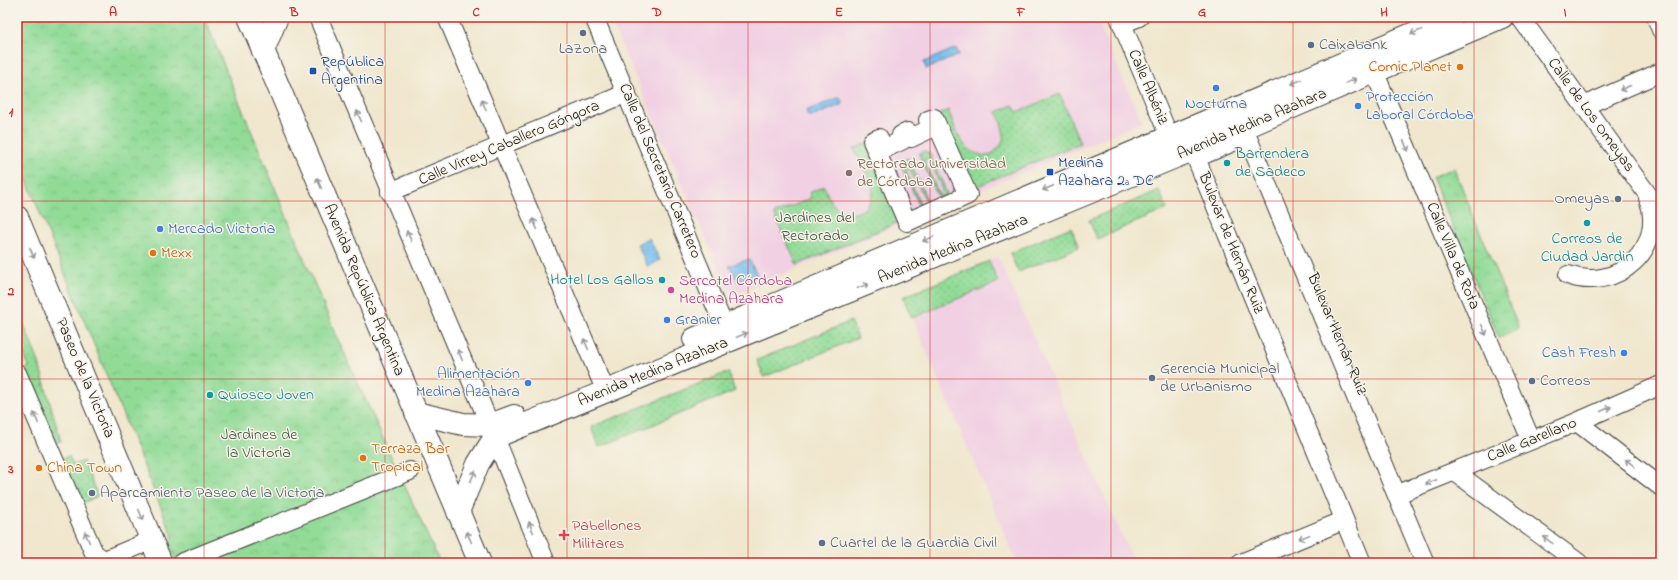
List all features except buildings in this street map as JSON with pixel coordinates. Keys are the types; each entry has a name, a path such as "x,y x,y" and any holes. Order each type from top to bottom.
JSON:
{"main road":[{"name":"Avenida República Argentina","path":"249,17 480,563"},
{"path":"263,51 278,17"},
{"name":"Avenida Medina Azahara","path":"416,413 493,431 1185,153 1245,115 1452,17"},
{"name":"Avenida Medina Azahara","path":"493,431 601,380 724,326 1169,136 1245,115 1374,71 1490,19"},
{"name":"Paseo de la Victoria","path":"17,217 161,563"},
{"path":"458,512 493,431"}],"street":[{"path":"318,17 390,192 493,431 546,563"},
{"path":"447,17 601,380"},
{"name":"Calle del Secretario Carretero","path":"594,17 724,326"},
{"path":"1120,21 1139,17"},
{"name":"Calle de Los Omeyas","path":"1520,17 1661,213"},
{"path":"1656,17 1661,30"},
{"name":"Calle Albéniz","path":"1120,21 1169,136 1185,153"},
{"name":"Calle Villa de Rota","path":"1374,71 1531,440"},
{"path":"1584,106 1661,72"},
{"name":"Calle Virrey Caballero Góngora","path":"390,192 627,93"},
{"name":"Bulevar Hernán Ruiz","path":"1245,115 1432,563"},
{"path":"934,118 966,191 968,196 907,222 872,141 878,138 884,149 903,140 901,135 908,132 911,138 932,128 928,120 934,118"},
{"name":"Bulevar de Hernán Ruiz","path":"1362,563 1196,158 1247,136 1425,563"},
{"path":"1185,153 1357,563"},
{"path":"1568,275 1587,280 1608,278 1626,269 1635,262 1647,245 1652,225 1651,206 1643,187 1631,172"},
{"path":"17,373 94,553 102,559 106,559 152,540"},
{"name":"Calle Garellano","path":"1403,492 1577,422 1661,385"},
{"path":"1577,422 1661,487"},
{"path":"181,563 410,471"},
{"path":"1455,472 1579,563"},
{"path":"1241,563 1340,522"}],"shaded area":[{"name":"Rectorado Universidad de Córdoba","path":"609,17 1096,17 1142,122 731,296"},
{"path":"998,257 1134,563 1017,563 903,297"}],"green space":[{"name":"Jardines de la Victoria","path":"17,17 204,17 335,333 440,563 177,563 169,544 173,537 17,157"},
{"path":"1060,94 1080,143 966,191 934,118 948,110 958,134 966,147 972,151 989,156 1000,146 1004,137 997,112 1013,105 1017,112"},
{"name":"Jardines del Rectorado","path":"872,141 906,219 797,265 774,214 811,198 809,193 824,186 833,204 838,209 847,213 859,212 868,204 873,192 866,172 854,149"},
{"path":"924,151 930,154 949,198 940,202 919,154","holes":["929,158 944,195 940,196 924,161"]},
{"path":"908,158 930,206 921,210 901,165 902,161","holes":["909,168 927,203 921,206 906,170"]},
{"path":"1454,168 1519,329 1499,338 1432,177"},
{"path":"1159,190 1167,209 1097,239 1089,220"},
{"path":"1071,227 1079,247 1018,272 1010,253"},
{"path":"989,261 998,282 912,318 903,297"},
{"path":"851,321 858,338 764,377 757,360"},
{"path":"23,323 38,360 61,442 54,445 22,372 29,367 17,338 17,325"},
{"path":"728,372 735,391 599,447 591,427"},
{"path":"69,456 73,465 83,461 98,496 81,504 59,460"}],"water":[{"path":"956,48 959,55 926,69 924,62"},
{"path":"840,97 843,104 809,118 806,111"},
{"path":"649,238 660,260 648,267 637,244"},
{"path":"749,259 757,275 739,283 729,266"}],"place":[{"name":"LaZona","path":"583,33"},
{"name":"Caixabank","path":"1311,45"},
{"name":"Comic Planet","path":"1460,67"},
{"name":"República Argentina","path":"313,71"},
{"name":"Nocturna","path":"1216,88"},
{"name":"Protección Laboral Córdoba","path":"1358,106"},
{"name":"Barrendera de Sadeco","path":"1227,163"},
{"name":"Medina Azahara 2ª DC","path":"1050,172"},
{"name":"Rectorado Universidad de Córdoba","path":"849,173"},
{"name":"Omeyas","path":"1618,199"},
{"name":"Correos de Ciudad Jardin","path":"1587,223"},
{"name":"Mercado Victoria","path":"160,229"},
{"name":"Mexx","path":"153,253"},
{"name":"Hotel Los Gallos","path":"662,280"},
{"name":"Sercotel Córdoba Medina Azahara","path":"671,290"},
{"name":"Granier","path":"667,320"},
{"name":"Cash Fresh","path":"1624,353"},
{"name":"Gerencia Municipal de Urbanismo","path":"1152,378"},
{"name":"Correos","path":"1532,381"},
{"name":"Alimentación Medina Azahara","path":"528,383"},
{"name":"Quiosco Joven","path":"210,395"},
{"name":"Terraza Bar Tropical","path":"363,458"},
{"name":"China Town","path":"39,468"},
{"name":"Aparcamiento Paseo de la Victoria","path":"92,493"},
{"name":"Pabellones Militares","path":"564,535"},
{"name":"Cuartel de la Guardia Civil","path":"822,543"}]}
